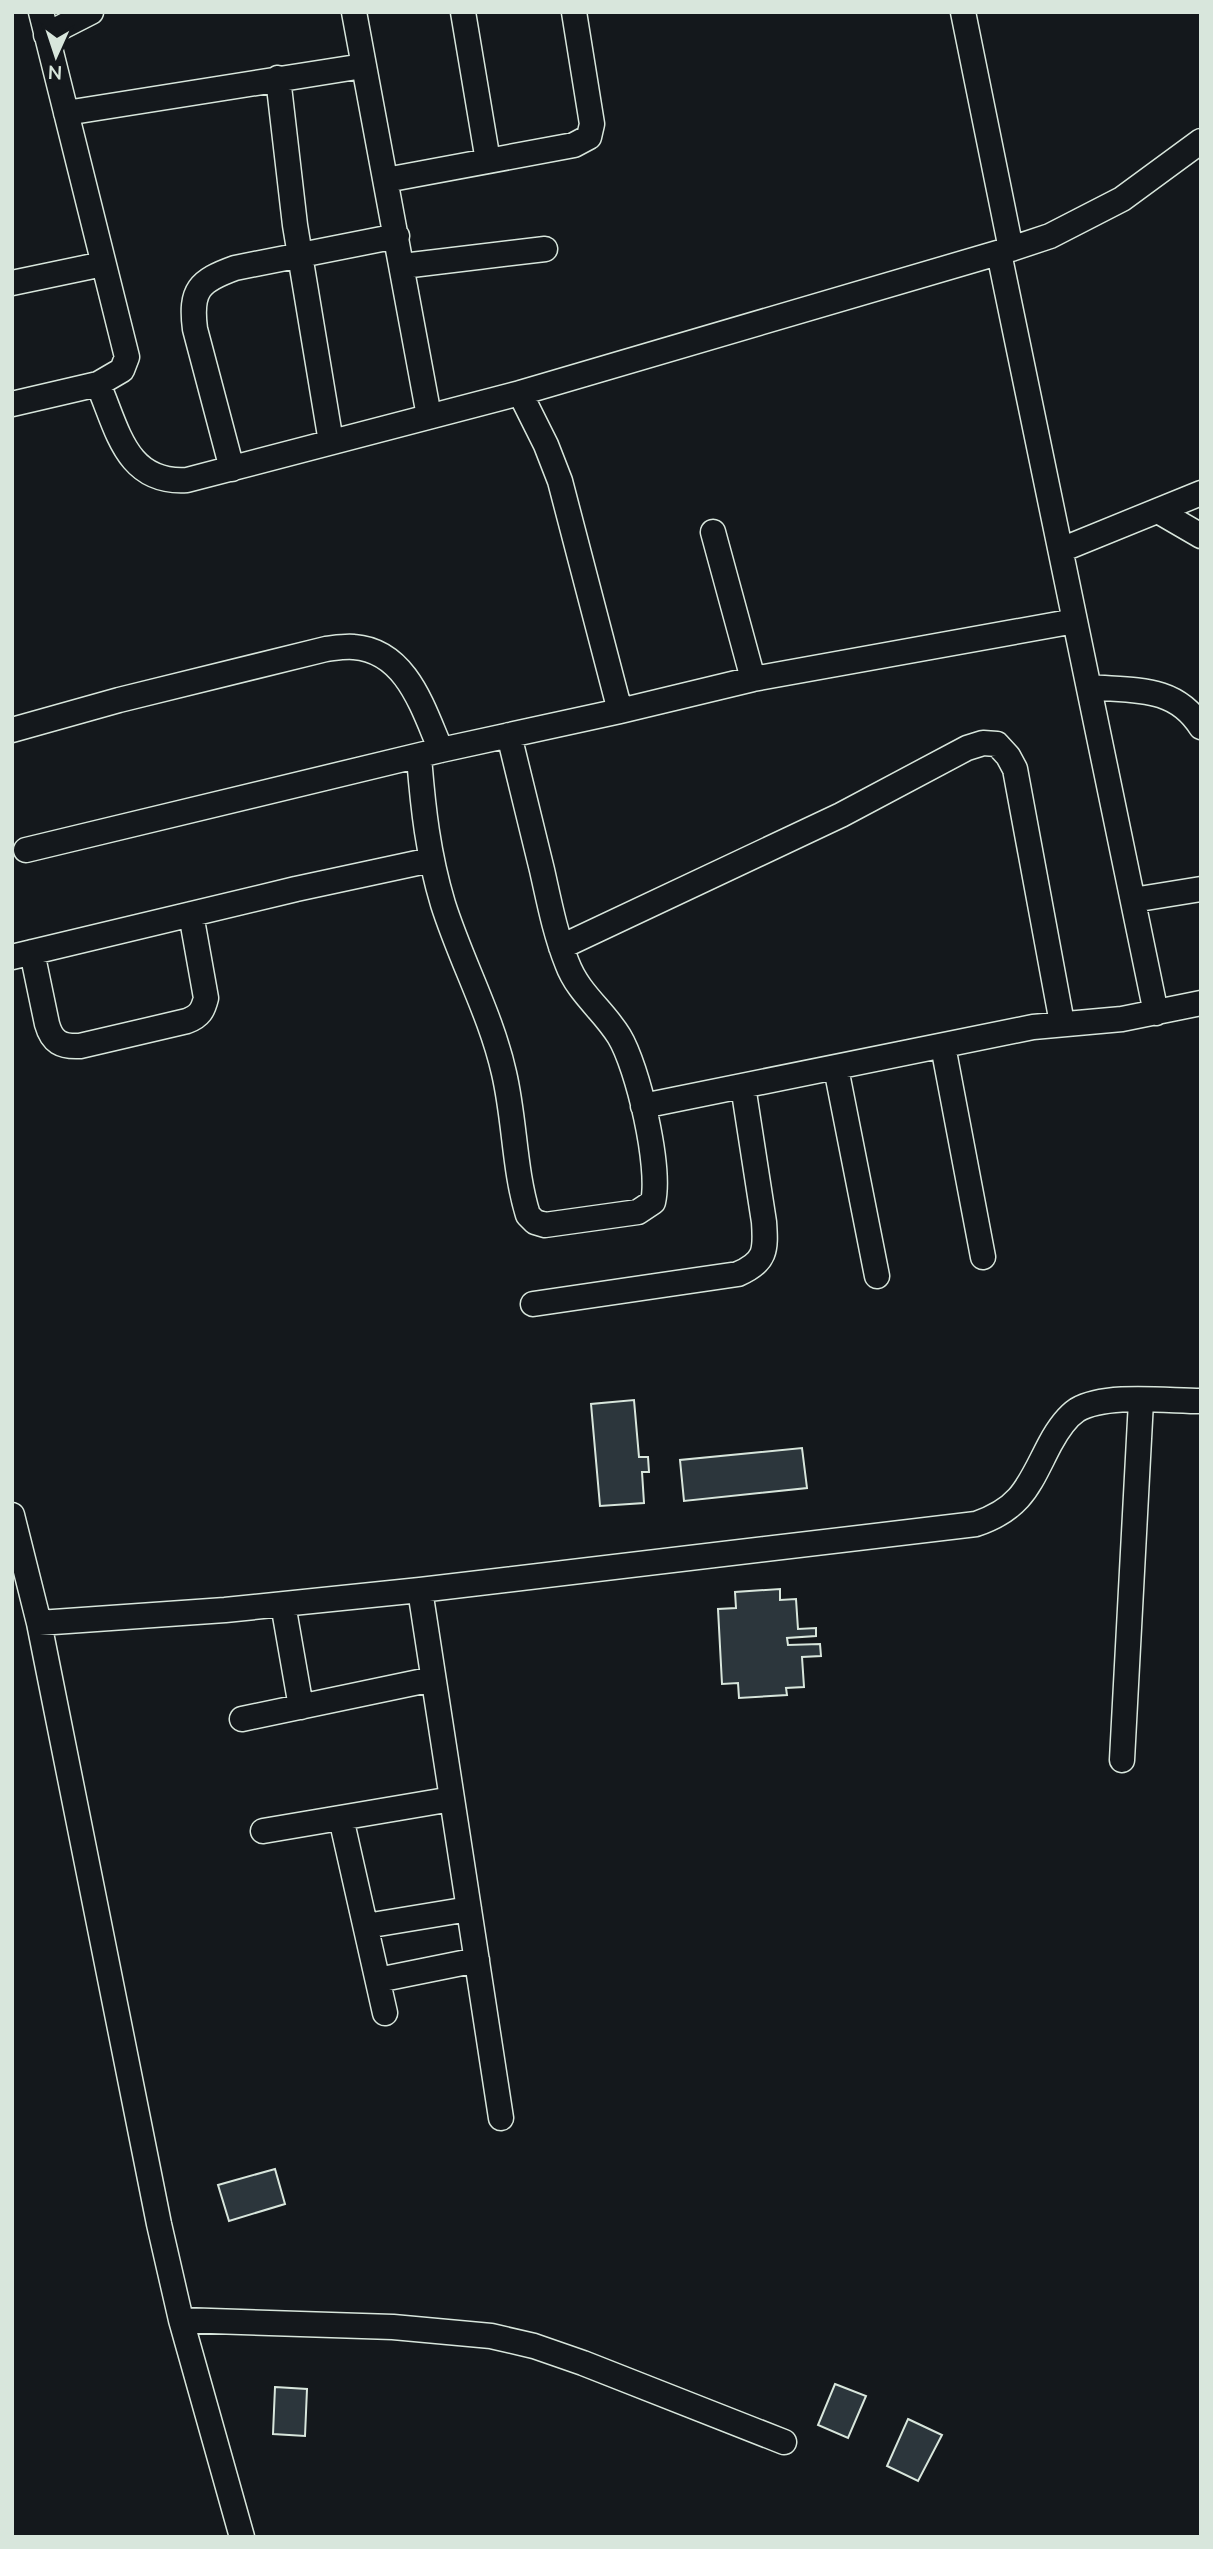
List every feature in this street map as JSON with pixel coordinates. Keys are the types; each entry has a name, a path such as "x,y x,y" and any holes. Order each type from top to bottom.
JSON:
{"street":[{"path":"12,404 98,384 122,370 127,357 44,24 91,12"},
{"path":"354,12 429,416"},
{"path":"463,12 488,161"},
{"path":"386,180 574,145 589,137 592,124 574,12"},
{"path":"964,12 1060,550 1156,1013"},
{"path":"66,113 363,66"},
{"path":"278,78 300,254 331,442"},
{"path":"98,384 125,447 135,463 149,475 168,482 232,469 520,393 1050,236 1122,199 1201,141"},
{"path":"232,469 195,329 192,309 197,289 212,276 235,268 397,236"},
{"path":"403,266 545,249"},
{"path":"12,283 103,264"},
{"path":"520,393 546,445 560,481 620,711"},
{"path":"1060,550 1201,493"},
{"path":"1158,511 1201,536"},
{"path":"713,532 753,679"},
{"path":"26,850 753,679 1075,621"},
{"path":"12,730 119,699 326,649 354,647 378,652 401,670 416,694 430,754 425,831 431,860 443,905 492,1030 504,1073 528,1215 535,1222 558,1225 638,1212 653,1202 655,1181 636,1074 626,1049 612,1027 576,984 561,947 509,735"},
{"path":"1089,687 1152,692 1172,698 1191,711 1201,727"},
{"path":"561,947 841,815 967,748 983,743 997,744 1015,769 1062,1023"},
{"path":"191,914 206,998 204,1009 197,1017 80,1046 57,1043 50,1035 22,954 191,914 431,860"},
{"path":"1133,900 1201,889"},
{"path":"643,1106 1033,1027 1122,1018 1201,1003"},
{"path":"943,1046 983,1257"},
{"path":"836,1068 877,1276"},
{"path":"533,1304 738,1274 751,1268 762,1257 764,1222 743,1086"},
{"path":"1122,1760 1141,1401"},
{"path":"38,1623 283,1604 420,1590 976,1524 997,1517 1014,1504 1029,1486 1062,1423 1077,1410 1094,1404 1201,1401"},
{"path":"12,1515 38,1623 139,2129 181,2320 242,2537"},
{"path":"420,1590 501,2118"},
{"path":"283,1604 301,1707"},
{"path":"242,1719 433,1679"},
{"path":"263,1831 452,1799"},
{"path":"341,1818 385,2013"},
{"path":"366,1926 469,1909"},
{"path":"378,1980 477,1960"},
{"path":"181,2320 393,2327 491,2336 534,2346 583,2363 784,2442"}],"building":[{"path":"634,1400 639,1457 648,1457 649,1472 642,1472 644,1503 600,1506 591,1404"},
{"path":"802,1448 807,1488 684,1501 680,1460"},
{"path":"780,1589 780,1600 796,1599 798,1629 816,1628 816,1636 787,1638 788,1645 820,1644 821,1656 802,1657 804,1687 786,1688 787,1695 739,1698 738,1683 722,1684 718,1609 736,1608 735,1592"},
{"path":"275,2169 285,2204 229,2221 218,2185"},
{"path":"835,2384 866,2396 848,2438 818,2425"},
{"path":"275,2387 307,2389 305,2436 273,2434"},
{"path":"908,2419 942,2435 918,2481 887,2466"}]}
